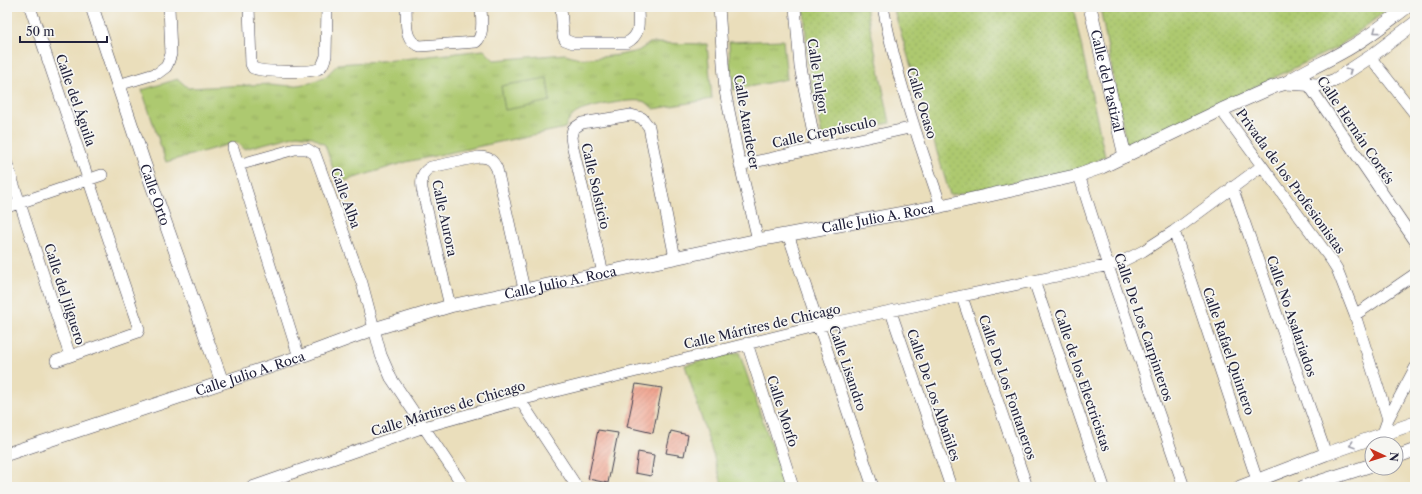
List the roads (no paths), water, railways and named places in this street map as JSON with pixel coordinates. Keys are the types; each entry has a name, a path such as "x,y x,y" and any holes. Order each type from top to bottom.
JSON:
{"street":[{"name":"Calle del Águila","path":"30,7 88,179"},
{"name":"Calle Orto","path":"92,7 143,160 222,382"},
{"path":"118,85 158,73 166,67 171,54 169,7"},
{"path":"249,7 251,64 253,68 263,71 314,71 320,68 324,63 326,56 327,7"},
{"path":"406,7 409,37 414,45 420,46 476,42 479,40 481,33 481,7"},
{"path":"561,7 563,36 565,40 574,43 626,43 631,41 637,33 638,7"},
{"name":"Calle Atardecer","path":"719,7 725,91 740,165 758,240"},
{"name":"Calle Fulgor","path":"795,7 800,67 816,148"},
{"name":"Calle Ocaso","path":"883,7 892,48 914,127 941,206"},
{"name":"Calle del Pastizal","path":"1090,7 1125,156"},
{"path":"1286,83 1301,73 1329,60 1362,41 1407,7"},
{"path":"1286,83 1308,85 1327,84 1336,80 1370,57 1415,23"},
{"path":"1370,57 1415,114"},
{"name":"Calle Hernán Cortés","path":"1301,73 1415,241"},
{"name":"Calle Julio A. Roca","path":"7,454 299,357 374,329 450,306 758,240 941,206 1079,175 1102,167 1267,89 1286,83"},
{"name":"Privada de los Profesionistas","path":"1221,110 1337,269 1355,315 1388,419"},
{"name":"Calle Solsticio","path":"603,273 572,144 573,129 582,123 631,115 642,118 646,122 649,127 676,258"},
{"name":"Calle Crepúsculo","path":"740,165 914,127"},
{"path":"233,148 299,357"},
{"name":"Calle Alba","path":"238,165 295,149 306,149 315,154 362,283 369,305 374,329"},
{"name":"Calle Aurora","path":"450,306 422,189 422,176 427,169 431,167 479,157 491,159 495,163 524,289"},
{"path":"7,164 20,203"},
{"name":"Calle Mártires de Chicago","path":"252,487 424,427 520,400 819,326 1108,266 1131,258 1174,231 1262,166"},
{"path":"7,207 102,175"},
{"name":"Calle De Los Carpinteros","path":"1079,175 1108,266 1184,487"},
{"name":"Calle del Jilguero","path":"20,203 70,356 139,331 88,179"},
{"name":"Calle No Asalariados","path":"1232,188 1326,454"},
{"name":"Calle Rafael Quintero","path":"1174,231 1258,480"},
{"name":"Calle Lisandro","path":"788,234 873,487"},
{"path":"1355,315 1415,274"},
{"name":"Calle de los Electricistas","path":"1034,281 1104,487"},
{"name":"Calle De Los Fontaneros","path":"962,297 1027,487"},
{"name":"Calle De Los Albañiles","path":"890,312 951,487"},
{"path":"374,329 381,355 391,378 464,487"},
{"name":"Calle Morfo","path":"747,343 793,487"},
{"path":"56,361 70,356"},
{"path":"1381,436 1388,419 1415,368"},
{"path":"520,400 577,487"},
{"path":"1387,436 1415,423"},
{"path":"1240,487 1326,454 1364,443"},
{"path":"1404,454 1415,450"},
{"path":"1303,487 1364,467"}]}
